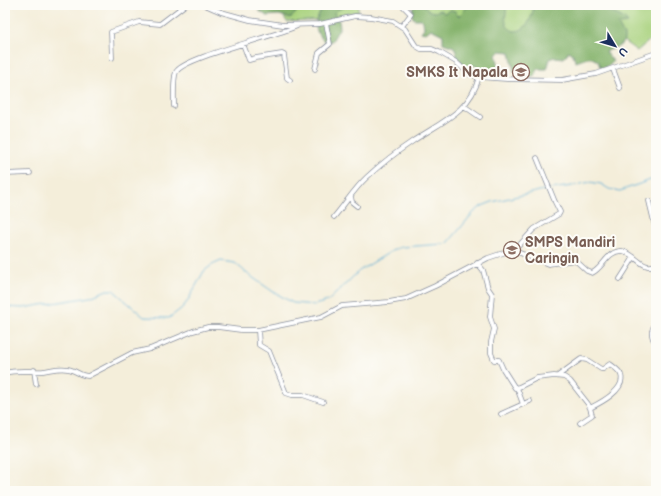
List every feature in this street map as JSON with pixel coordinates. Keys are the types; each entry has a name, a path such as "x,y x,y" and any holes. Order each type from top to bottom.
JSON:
{"street":[{"path":"112,58 111,32 139,22 160,24 185,5"},
{"path":"205,5 220,12 250,20 283,25 326,23 355,16 393,21 402,26 410,35 416,46 421,49 432,49 439,52 456,62 469,74 479,77 554,80 596,74 656,53"},
{"path":"402,5 411,14 402,26"},
{"path":"315,70 318,55 330,44 326,23"},
{"path":"174,106 175,75 178,69 204,56 282,32 299,24"},
{"path":"243,44 249,60 284,55 287,78 290,80"},
{"path":"613,69 620,88"},
{"path":"334,217 367,177 398,152 452,117 464,106 474,91 479,77"},
{"path":"464,106 480,117"},
{"path":"513,252 534,229 560,212 554,202 537,158"},
{"path":"5,170 5,182"},
{"path":"5,174 30,173"},
{"path":"350,197 352,202 357,206"},
{"path":"649,201 656,230"},
{"path":"5,373 17,370 42,371 66,368 88,376 132,353 150,349 193,331 213,326 241,330 258,330 321,317 342,306 383,303 406,299 435,286 492,256 513,252 548,264 575,260 589,273 596,271 607,258 618,251 634,257 641,263 648,266 651,267 656,264"},
{"path":"620,279 634,257"},
{"path":"477,264 483,270 488,288 492,294 490,317 494,329 491,344 491,356 494,360 499,360 512,385 517,388 523,404"},
{"path":"653,339 651,334 656,324"},
{"path":"258,330 259,344 269,351 286,393 292,395 303,395 323,402"},
{"path":"517,388 537,378 559,375 581,359 586,360 601,369 610,364 621,375 621,379 615,392 608,399 590,408"},
{"path":"34,370 36,384"},
{"path":"559,375 567,378 590,408 592,415 580,423"},
{"path":"502,414 530,401"}],"green space":[{"path":"258,5 308,5 295,9 296,13 290,18 279,15 267,16 259,11"},
{"path":"274,5 359,5 358,13 348,13 327,20 287,22 280,10"},
{"path":"321,5 346,5 334,13 339,21 340,27 332,41 325,42 318,34 316,28 317,18 322,9"},
{"path":"413,5 474,5 458,22 420,12"},
{"path":"416,5 424,5 429,11 435,12 440,10 444,13 451,10 455,11 458,16 469,5 507,5 506,24 514,31 523,29 526,26 532,14 534,5 603,5 603,8 623,18 628,23 618,24 624,35 624,40 618,47 606,52 613,61 609,66 602,68 600,67 598,61 590,57 576,62 573,54 569,51 564,58 555,57 550,59 547,69 537,69 535,76 530,78 522,72 514,71 510,52 500,51 496,55 498,64 496,71 491,75 488,75 474,65 471,68 466,68 457,58 454,47 443,43 443,35 431,29 426,33 421,32 424,28 423,21 421,19 414,19 412,15"},
{"path":"502,5 539,5 538,20 517,39 501,31"},
{"path":"594,5 656,5 656,35 637,51 615,35"}],"waterway":[{"path":"551,189 590,182 601,184 609,189 620,191 656,178"},
{"path":"5,307 23,308 90,297 107,290 113,290 144,317 169,318 187,302 204,271 221,261 235,263 272,291 293,303 314,305 328,301 359,271 395,249 448,243 473,213 482,206 492,202 548,189"}],"place":[{"name":"SMKS It Napala","path":"521,72"},
{"name":"SMPS Mandiri Caringin","path":"512,250"}]}
